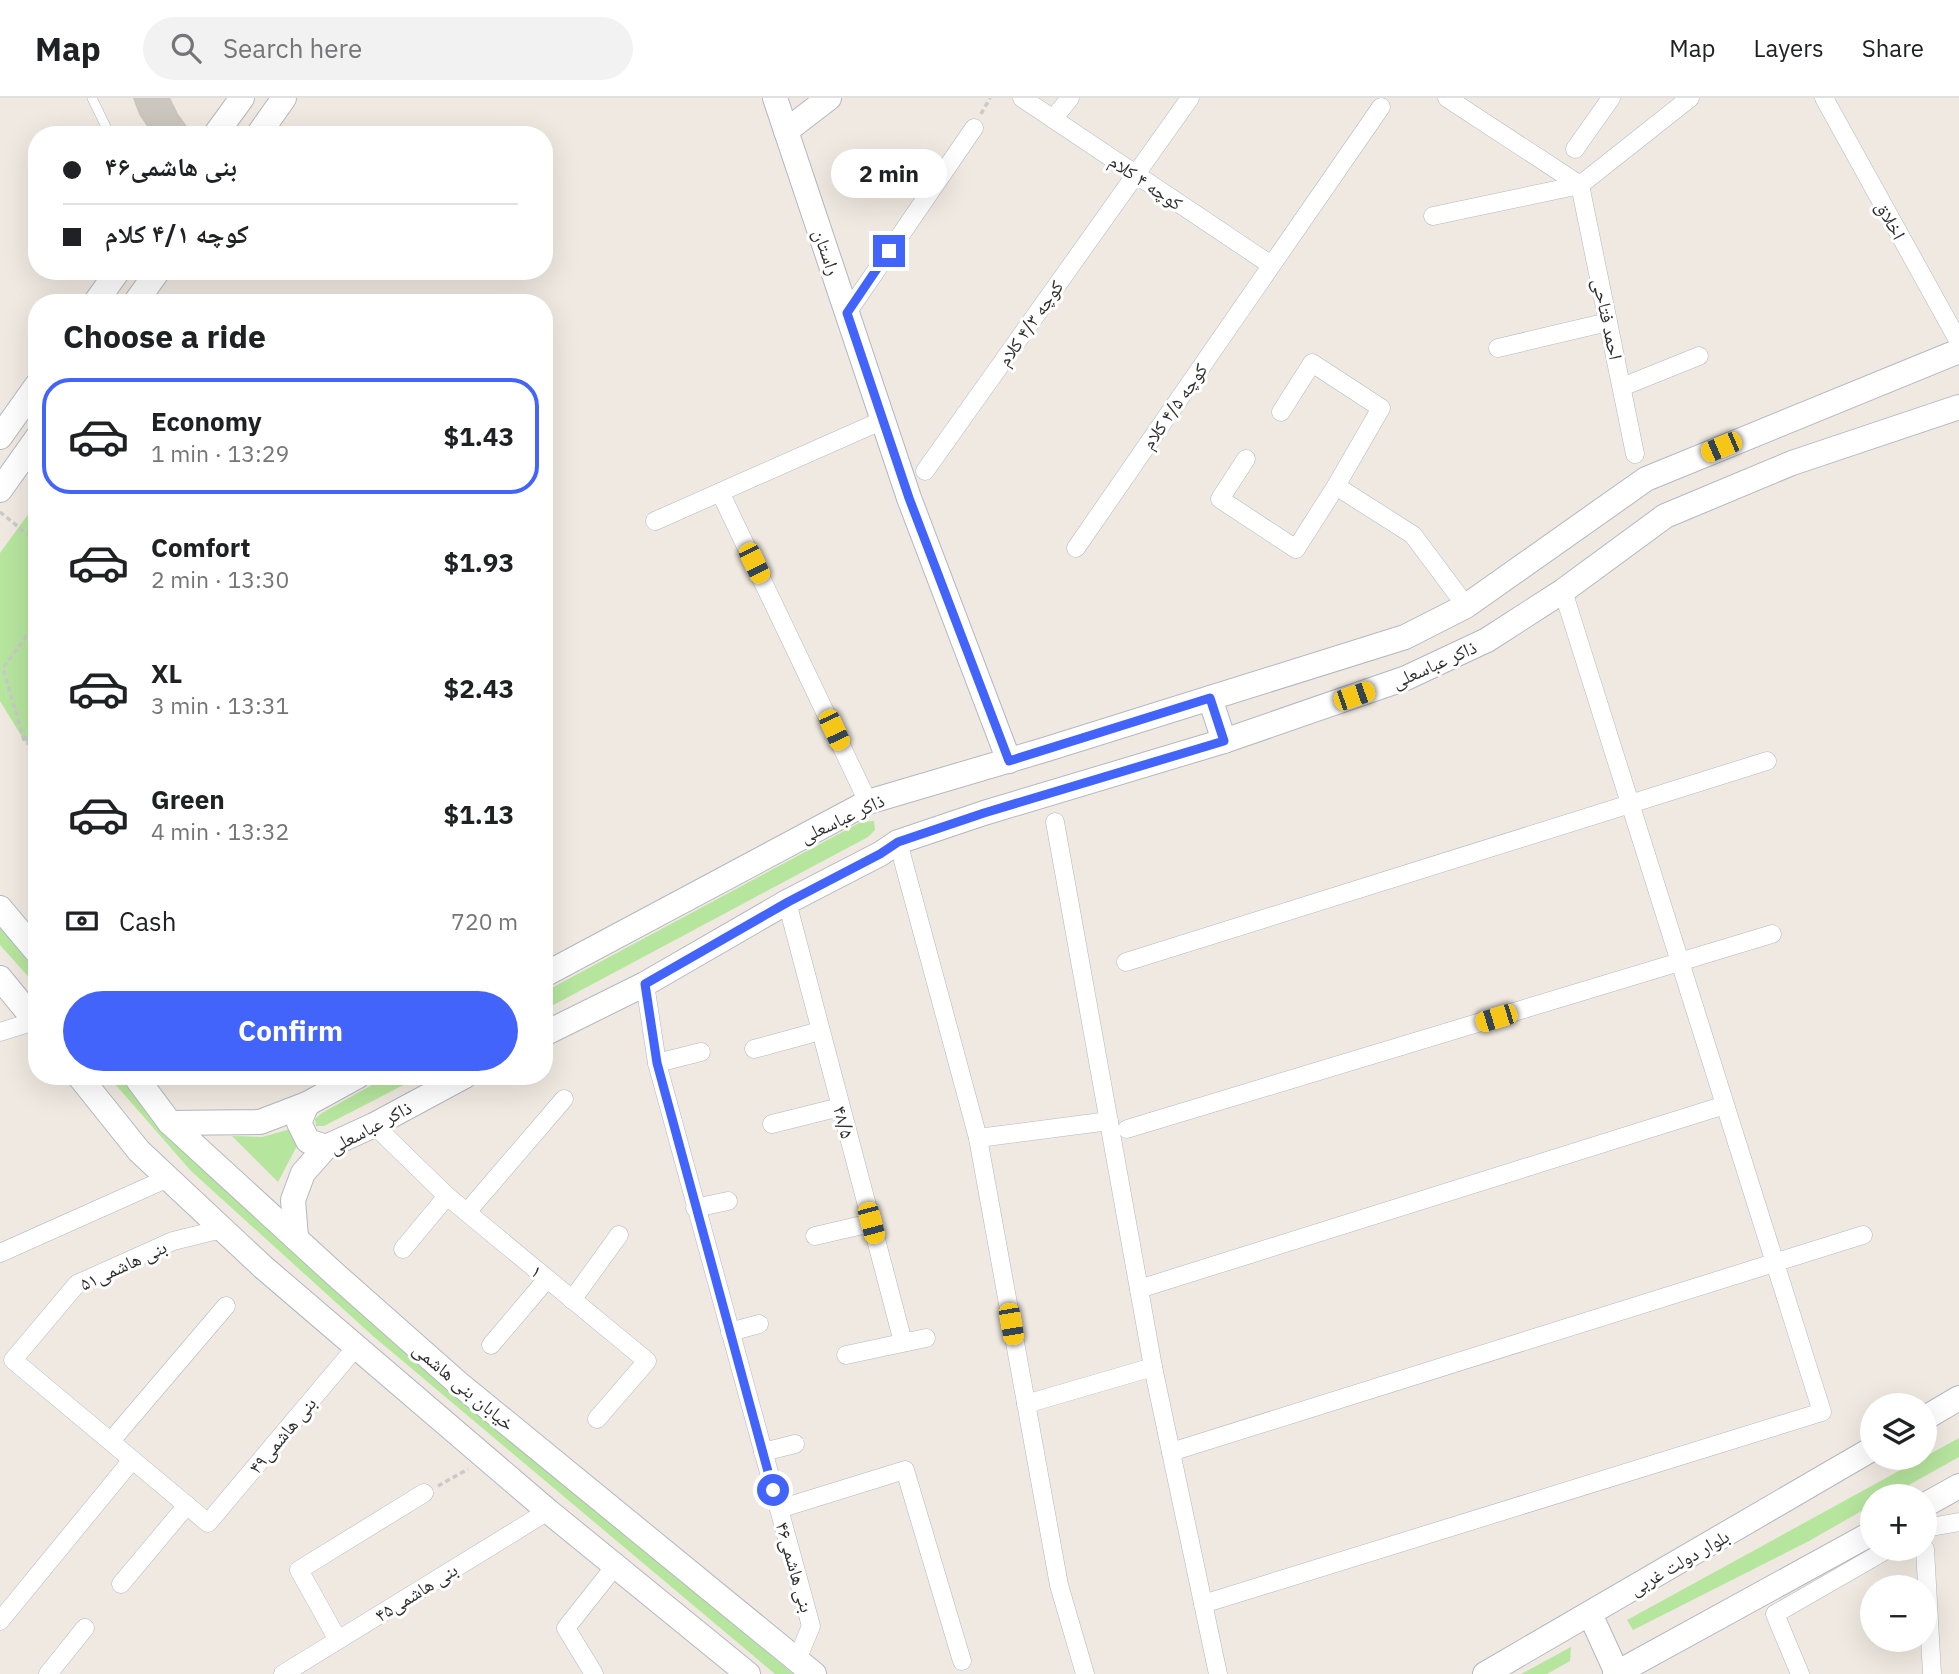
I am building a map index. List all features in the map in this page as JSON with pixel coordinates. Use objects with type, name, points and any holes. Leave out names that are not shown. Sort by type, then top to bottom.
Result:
[{"type":"street","points":[[222,126],[242,98]]},
{"type":"street","points":[[264,126],[284,98]]},
{"type":"street","name":"راستان","points":[[775,98],[909,498],[1009,761]]},
{"type":"street","points":[[786,131],[829,98]]},
{"type":"street","name":"کوچه ۴ کلام","points":[[1021,98],[1271,265]]},
{"type":"street","points":[[1053,119],[1070,98]]},
{"type":"street","name":"کوچه ۴/۳ کلام","points":[[925,471],[1189,98]]},
{"type":"street","points":[[1447,98],[1580,185]]},
{"type":"street","points":[[1575,149],[1611,98]]},
{"type":"street","points":[[1433,216],[1580,185],[1690,98]]},
{"type":"street","name":"اخلاق","points":[[1824,98],[1959,342]]},
{"type":"street","name":"کوچه ۴/۵ کلام","points":[[1076,548],[1381,107]]},
{"type":"street","points":[[847,313],[974,128]]},
{"type":"street","name":"احمد فتاحی","points":[[1580,185],[1635,454]]},
{"type":"street","points":[[1498,348],[1608,322]]},
{"type":"street","name":"ذاکر عباسعلی","points":[[553,970],[868,802],[1009,761],[1405,637],[1465,606],[1646,478],[1959,351]]},
{"type":"street","points":[[1622,387],[1699,356]]},
{"type":"street","points":[[1246,459],[1220,499],[1296,549],[1381,408],[1312,363],[1281,412]]},
{"type":"street","points":[[0,436],[28,397]]},
{"type":"street","name":"ذاکر عباسعلی","points":[[553,1030],[645,984],[898,842],[984,813],[1224,741],[1406,678],[1487,640],[1563,590],[1665,516],[1793,463],[1959,407]]},
{"type":"street","points":[[655,521],[883,420]]},
{"type":"street","points":[[0,489],[28,450]]},
{"type":"street","points":[[1336,486],[1413,535],[1465,606]]},
{"type":"street","points":[[720,492],[868,802]]},
{"type":"street","points":[[1203,1604],[1822,1412],[1563,590]]},
{"type":"street","points":[[1210,698],[1224,741]]},
{"type":"street","points":[[1126,962],[1767,761]]},
{"type":"street","points":[[1055,822],[1153,1367],[1218,1674]]},
{"type":"street","points":[[898,842],[978,1138],[1059,1585],[1085,1674]]},
{"type":"street","name":"۴۸/۵","points":[[788,902],[903,1342]]},
{"type":"street","points":[[0,908],[28,941]]},
{"type":"street","points":[[1127,1129],[1772,934]]},
{"type":"street","points":[[0,978],[28,1011]]},
{"type":"street","name":"بنی هاشمی۴۶","points":[[645,984],[657,1063],[811,1626],[806,1667]]},
{"type":"street","points":[[0,1032],[28,1023]]},
{"type":"street","points":[[754,1049],[820,1031]]},
{"type":"street","points":[[657,1063],[701,1052]]},
{"type":"street","name":"خیابان بنی هاشمی","points":[[86,1085],[139,1151],[263,1267],[548,1511],[748,1674]]},
{"type":"street","name":"خیابان بنی هاشمی","points":[[142,1085],[170,1123],[458,1383],[806,1667]]},
{"type":"street","points":[[170,1123],[260,1122],[307,1104],[342,1085]]},
{"type":"street","name":"ذاکر عباسعلی","points":[[296,1238],[293,1200],[303,1173],[326,1146],[374,1125],[448,1085]]},
{"type":"street","points":[[467,1212],[565,1099]]},
{"type":"street","points":[[307,1104],[299,1123],[308,1140],[326,1146]]},
{"type":"street","points":[[1139,1289],[1725,1105]]},
{"type":"street","points":[[772,1124],[840,1107]]},
{"type":"street","points":[[978,1138],[1108,1121]]},
{"type":"street","name":"۱","points":[[374,1125],[447,1196],[647,1361],[597,1419]]},
{"type":"street","points":[[0,1253],[168,1178]]},
{"type":"street","points":[[403,1250],[447,1196]]},
{"type":"street","points":[[695,1208],[727,1201]]},
{"type":"street","points":[[815,1236],[871,1223]]},
{"type":"street","name":"بنی هاشمی۵۱","points":[[111,1441],[13,1360],[77,1284],[173,1241],[222,1229]]},
{"type":"street","points":[[572,1300],[619,1235]]},
{"type":"street","points":[[1171,1452],[1863,1235]]},
{"type":"street","points":[[491,1345],[547,1279]]},
{"type":"street","points":[[121,1584],[187,1505],[111,1441],[226,1306]]},
{"type":"street","points":[[730,1332],[759,1324]]},
{"type":"street","points":[[846,1355],[926,1338]]},
{"type":"street","name":"بنی هاشمی۴۹","points":[[187,1505],[208,1523],[356,1347]]},
{"type":"street","points":[[1026,1404],[1153,1367]]},
{"type":"street","points":[[1937,1411],[1959,1398]]},
{"type":"street","points":[[763,1452],[795,1444]]},
{"type":"street","name":"بلوار دولت غربی","points":[[1485,1674],[1860,1456]]},
{"type":"street","points":[[0,1621],[132,1460]]},
{"type":"street","points":[[779,1508],[905,1469],[962,1661]]},
{"type":"street","points":[[1937,1498],[1959,1486]]},
{"type":"street","points":[[338,1640],[299,1570],[424,1493]]},
{"type":"street","name":"بنی هاشمی۴۵","points":[[283,1674],[548,1511]]},
{"type":"street","points":[[1937,1526],[1959,1522]]},
{"type":"street","points":[[1590,1614],[1616,1674],[1860,1540]]},
{"type":"street","points":[[1800,1674],[1775,1614],[1867,1561]]},
{"type":"street","points":[[1926,1561],[1932,1674]]},
{"type":"street","points":[[594,1674],[566,1628],[615,1566]]},
{"type":"street","points":[[48,1674],[85,1628]]},
{"type":"lane","points":[[92,98],[106,126]]},
{"type":"path","points":[[0,512],[28,535]]},
{"type":"path","points":[[28,634],[3,668],[24,740],[28,743]]},
{"type":"path","points":[[24,740],[28,734]]},
{"type":"path","points":[[424,1493],[487,1458]]},
{"type":"green space","points":[[28,514],[28,743],[0,701],[0,553]]},
{"type":"green space","points":[[874,821],[875,830],[868,837],[553,1005],[553,987],[861,822]]},
{"type":"green space","points":[[0,923],[28,957],[28,976],[0,945]]},
{"type":"green space","points":[[116,1085],[129,1085],[179,1138],[532,1456],[793,1674],[775,1674],[373,1336],[191,1171]]},
{"type":"green space","points":[[372,1085],[404,1085],[324,1126],[316,1126],[315,1119]]},
{"type":"green space","points":[[294,1128],[299,1142],[278,1182],[232,1136],[262,1137]]},
{"type":"green space","points":[[1959,1438],[1959,1457],[1937,1469],[1937,1450]]},
{"type":"green space","points":[[1901,1470],[1936,1470],[1911,1484],[1875,1484]]},
{"type":"green space","points":[[1860,1492],[1860,1512],[1809,1541],[1633,1630],[1627,1620]]},
{"type":"green space","points":[[1571,1647],[1570,1661],[1547,1674],[1521,1674]]},
{"type":"building","points":[[134,98],[169,98],[186,126],[148,126]]},
{"type":"route","points":[[773,1490],[657,1063],[645,984],[898,842],[984,813],[1224,741],[1210,698],[1009,761],[909,498],[847,313],[889,251]]}]
